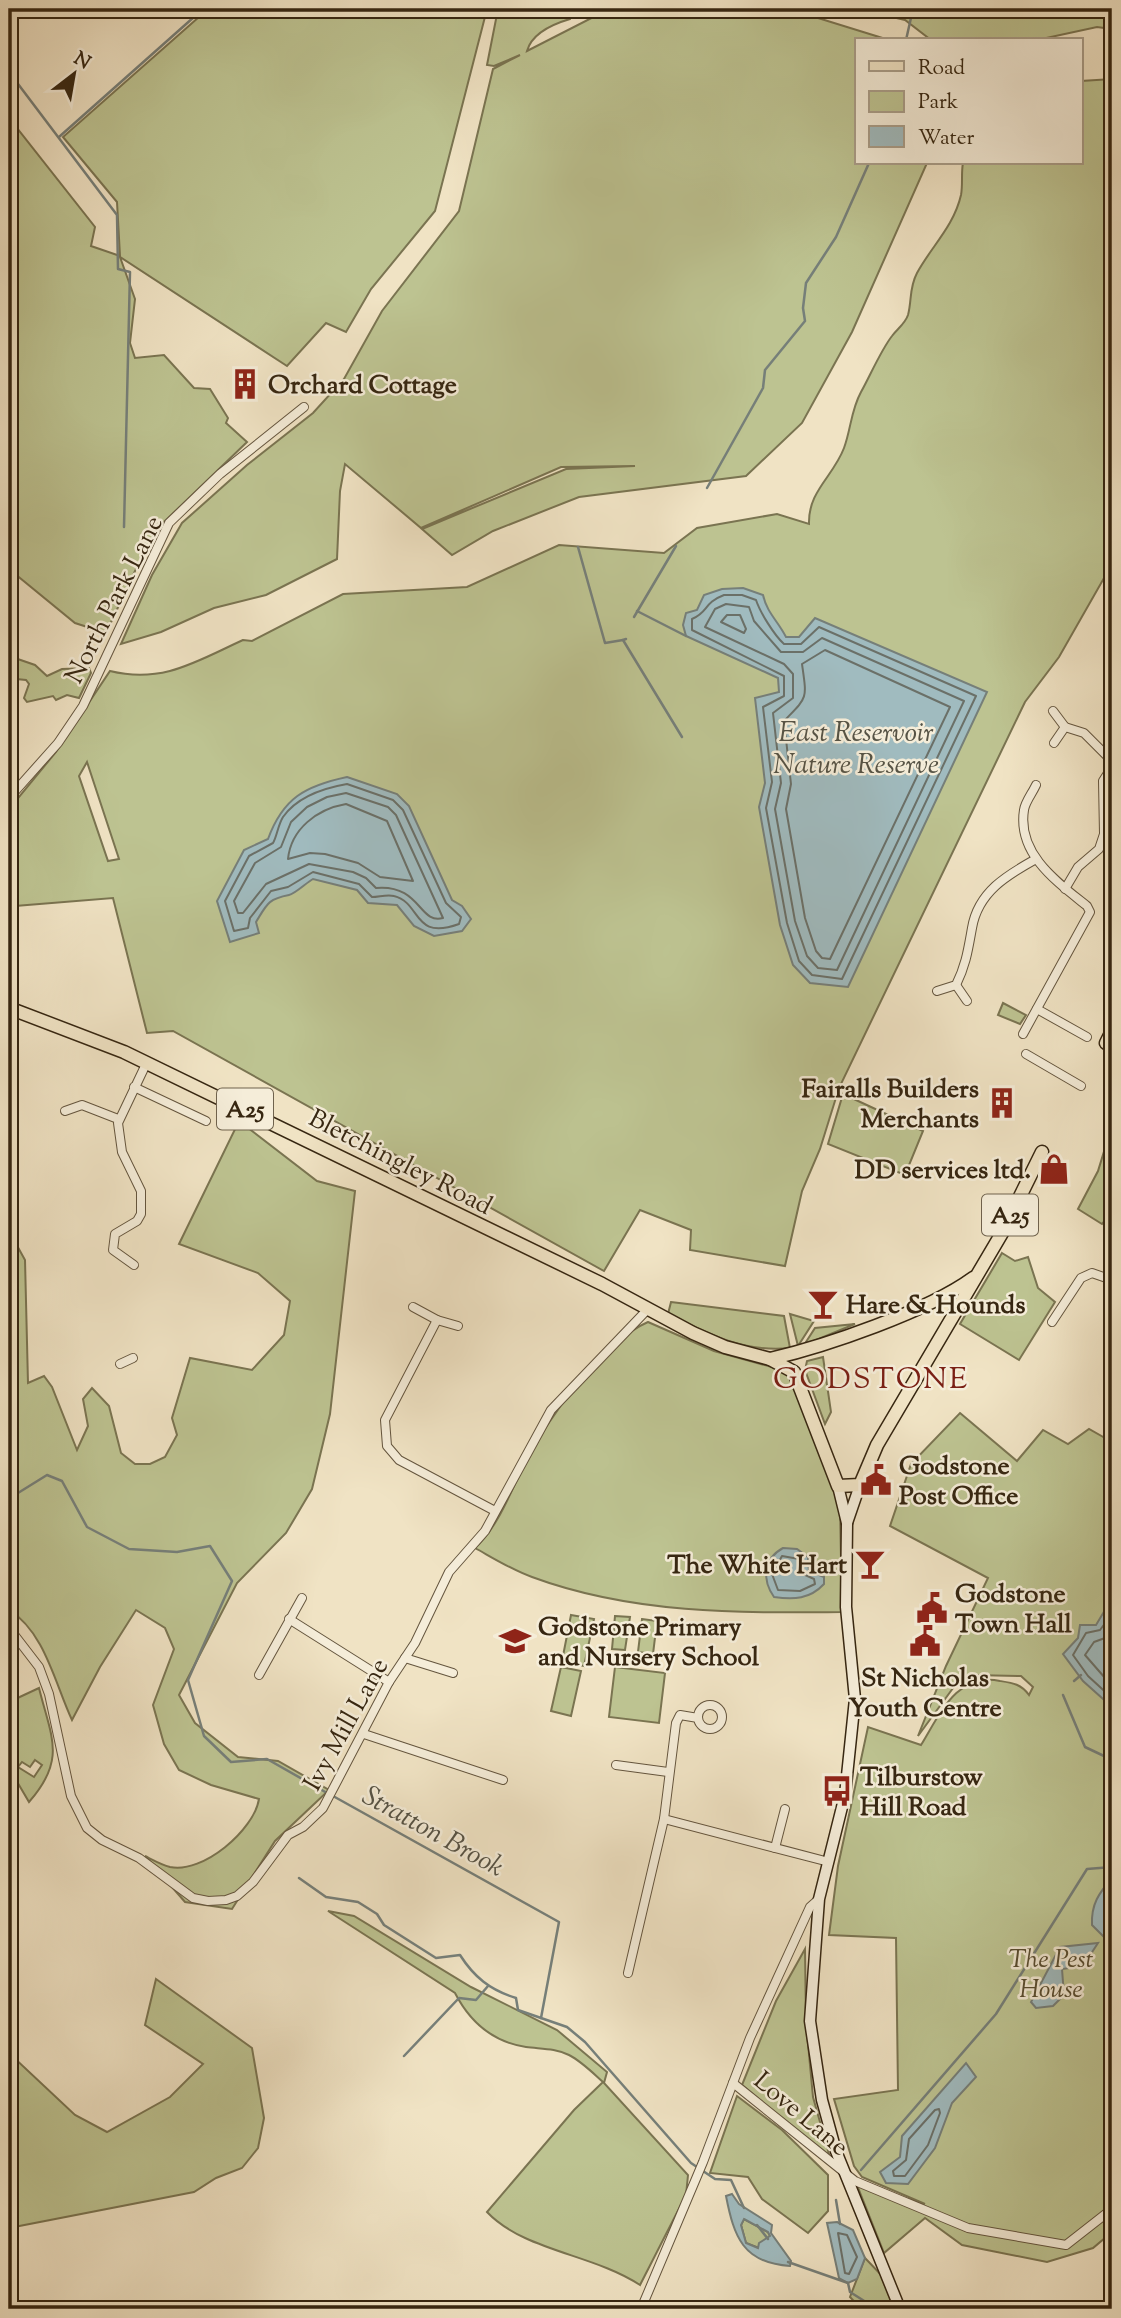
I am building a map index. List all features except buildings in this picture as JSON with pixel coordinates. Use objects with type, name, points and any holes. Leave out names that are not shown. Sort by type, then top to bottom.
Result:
[{"type":"main road","name":"Bletchingley Road","points":[[9,1007],[146,1062],[602,1284],[647,1310],[724,1347],[770,1359]]},
{"type":"main road","name":"A25","points":[[860,1485],[877,1445],[976,1276],[1042,1152]]},
{"type":"main road","points":[[770,1359],[811,1347],[946,1296],[976,1276]]},
{"type":"main road","points":[[946,1296],[955,1313]]},
{"type":"main road","points":[[811,1347],[794,1372],[838,1486],[847,1524],[846,1607],[855,1699],[845,1795],[819,1899],[810,2021],[822,2100],[844,2175],[900,2309]]},
{"type":"main road","name":"A25","points":[[770,1359],[794,1372]]},
{"type":"main road","points":[[838,1486],[860,1485],[847,1524]]},
{"type":"street","name":"North Park Lane","points":[[9,798],[58,743],[83,706],[169,523],[220,474],[304,407]]},
{"type":"street","points":[[1053,711],[1065,727],[1084,733],[1112,761]]},
{"type":"street","points":[[1054,743],[1065,727]]},
{"type":"street","points":[[1065,889],[1078,867],[1100,849],[1104,834],[1103,781],[1112,767]]},
{"type":"street","points":[[1023,1034],[1089,916],[1087,906],[1051,879],[1036,859],[1027,837],[1024,809],[1036,785]]},
{"type":"street","points":[[937,990],[956,985],[968,962],[972,925],[982,900],[1003,877],[1036,859]]},
{"type":"street","points":[[956,985],[967,1001]]},
{"type":"street","points":[[1037,1009],[1087,1037]]},
{"type":"street","points":[[1026,1054],[1082,1086]]},
{"type":"street","points":[[134,1265],[113,1250],[115,1234],[137,1221],[142,1202],[141,1191],[120,1144],[118,1119],[146,1062]]},
{"type":"street","points":[[134,1087],[206,1121]]},
{"type":"street","points":[[65,1111],[82,1105],[118,1119]]},
{"type":"street","points":[[1052,1322],[1081,1278],[1092,1273],[1112,1280]]},
{"type":"street","points":[[413,1307],[438,1320],[458,1326]]},
{"type":"street","name":"Ivy Mill Lane","points":[[9,1628],[39,1667],[49,1694],[71,1796],[87,1828],[102,1840],[139,1858],[192,1898],[217,1901],[237,1896],[253,1882],[288,1835],[316,1815],[331,1795],[449,1572],[476,1544],[551,1410],[647,1310]]},
{"type":"street","points":[[438,1320],[385,1420],[387,1446],[399,1460],[495,1511]]},
{"type":"street","points":[[120,1364],[133,1358]]},
{"type":"street","points":[[259,1675],[302,1598]]},
{"type":"street","points":[[289,1619],[389,1682]]},
{"type":"street","points":[[405,1658],[453,1673]]},
{"type":"street","points":[[628,1973],[664,1819],[676,1723],[681,1715],[698,1718]]},
{"type":"street","points":[[365,1734],[503,1780]]},
{"type":"street","points":[[616,1765],[668,1772]]},
{"type":"street","points":[[771,1814],[783,1813],[775,1848]]},
{"type":"street","points":[[664,1819],[829,1862]]},
{"type":"street","points":[[641,2309],[700,2169],[750,2038],[810,1907],[819,1899]]},
{"type":"street","name":"Love Lane","points":[[733,2083],[844,2175],[968,2228],[1066,2245],[1112,2209]]},
{"type":"green space","points":[[208,9],[487,9],[435,211],[371,289],[346,332],[326,323],[287,366],[120,257],[135,299],[130,343],[135,358],[164,355],[194,388],[210,389],[228,418],[226,423],[247,442],[164,522],[135,571],[106,633],[75,623],[9,569],[9,118],[95,227],[91,246],[120,256],[117,202],[63,137]]},
{"type":"green space","points":[[498,9],[566,9],[571,14],[570,19],[538,34],[527,51],[609,9],[789,9],[883,38],[855,38],[855,164],[927,164],[852,332],[802,423],[746,476],[579,497],[493,531],[452,555],[422,529],[566,469],[635,466],[561,467],[421,528],[345,464],[340,491],[337,559],[266,595],[214,608],[161,632],[121,644],[152,575],[182,523],[247,465],[313,413],[344,379],[382,311],[459,211],[493,69],[520,55],[494,66],[487,65]]},
{"type":"green space","points":[[858,9],[1112,9],[1112,29],[1097,27],[1046,38],[928,38],[905,20]]},
{"type":"green space","points":[[1112,79],[1112,564],[1059,657],[1025,702],[839,1088],[820,1149],[802,1191],[785,1266],[690,1250],[691,1230],[640,1210],[604,1271],[173,1031],[147,1033],[113,898],[15,906],[9,909],[9,809],[56,752],[110,671],[147,675],[179,668],[243,640],[252,641],[343,594],[467,587],[559,545],[664,553],[697,528],[777,514],[809,524],[812,502],[844,448],[858,399],[884,348],[907,318],[914,278],[953,217],[962,191],[963,164],[1082,164],[1082,81]],"holes":[[[87,762],[119,859],[108,861],[79,776]]]},
{"type":"green space","points":[[9,656],[35,665],[47,676],[62,669],[89,668],[91,673],[79,698],[67,695],[56,700],[53,696],[27,702],[24,698],[29,684],[26,680],[16,679],[9,674]]},
{"type":"green space","points":[[1003,1003],[1026,1015],[1020,1024],[998,1015]]},
{"type":"green space","points":[[843,1094],[923,1131],[905,1175],[828,1144]]},
{"type":"green space","points":[[239,1121],[317,1181],[355,1191],[330,1414],[312,1489],[286,1533],[237,1583],[179,1695],[195,1723],[238,1757],[278,1761],[329,1790],[275,1841],[232,1909],[185,1902],[145,1856],[170,1867],[197,1864],[211,1857],[248,1824],[259,1799],[211,1785],[179,1770],[164,1744],[153,1705],[174,1649],[165,1628],[136,1610],[100,1667],[72,1720],[48,1660],[32,1631],[9,1610],[9,1231],[25,1260],[28,1383],[44,1376],[52,1387],[77,1450],[88,1426],[83,1399],[92,1388],[109,1406],[121,1453],[135,1464],[150,1464],[165,1457],[177,1435],[172,1418],[190,1358],[252,1370],[284,1335],[290,1301],[258,1273],[179,1244]]},
{"type":"green space","points":[[1106,1145],[1112,1148],[1112,1217],[1109,1216],[1102,1224],[1078,1209],[1098,1171]]},
{"type":"green space","points":[[1002,1253],[1015,1261],[1028,1257],[1038,1288],[1055,1302],[1019,1360],[960,1324]]},
{"type":"green space","points":[[671,1302],[784,1316],[790,1348],[757,1348],[712,1335],[668,1314]]},
{"type":"green space","points":[[790,1314],[814,1321],[798,1346]]},
{"type":"green space","points":[[648,1322],[714,1351],[786,1371],[793,1380],[840,1506],[842,1612],[724,1611],[646,1605],[570,1589],[532,1577],[475,1548],[497,1520],[534,1447],[577,1384],[612,1347]]},
{"type":"green space","points":[[855,1324],[804,1345],[815,1328]]},
{"type":"green space","points":[[823,1357],[831,1412],[825,1424],[805,1370],[807,1361]]},
{"type":"green space","name":"The Pest House","points":[[960,1413],[1017,1461],[1043,1430],[1068,1444],[1089,1429],[1112,1442],[1112,2232],[1093,2248],[1047,2262],[962,2245],[925,2218],[884,2253],[857,2185],[925,2204],[862,2177],[854,2166],[834,2099],[898,2090],[896,1938],[829,1935],[838,1866],[868,1727],[921,1745],[952,1698],[972,1683],[985,1680],[1009,1682],[1020,1686],[1029,1695],[1033,1687],[1021,1676],[973,1675],[956,1684],[918,1736],[946,1666],[988,1578],[890,1526],[911,1464]]},
{"type":"green space","points":[[571,1615],[594,1619],[584,1666],[562,1661]]},
{"type":"green space","points":[[615,1616],[630,1617],[625,1650],[612,1649]]},
{"type":"green space","points":[[642,1619],[657,1621],[653,1654],[638,1652]]},
{"type":"green space","points":[[561,1667],[581,1671],[571,1716],[551,1711]]},
{"type":"green space","points":[[615,1667],[665,1673],[659,1723],[609,1717]]},
{"type":"green space","points":[[39,1688],[51,1734],[52,1760],[48,1773],[29,1802],[9,1768],[9,1702]],"holes":[[[35,1760],[42,1765],[34,1777],[18,1767],[22,1762],[30,1767]]]},
{"type":"green space","points":[[328,1911],[354,1916],[471,1987],[557,2030],[607,2072],[604,2083],[688,2175],[686,2195],[640,2285],[601,2266],[520,2236],[487,2212],[574,2110],[603,2082],[578,2060],[564,2053],[514,2044],[493,2035],[475,2022],[455,1993]]},
{"type":"green space","points":[[805,1949],[806,2022],[813,2097],[829,2154],[821,2152],[742,2085],[776,2001]]},
{"type":"green space","points":[[156,1979],[252,2048],[264,2118],[258,2148],[242,2168],[216,2178],[194,2192],[9,2228],[9,2053],[75,2115],[107,2132],[170,2097],[203,2064],[145,2025]]},
{"type":"green space","points":[[737,2096],[782,2130],[828,2175],[828,2211],[808,2233],[762,2199],[748,2177],[710,2173]]},
{"type":"green space","points":[[744,2219],[768,2232],[770,2236],[759,2248],[746,2243],[741,2225]]},
{"type":"green space","points":[[865,2258],[888,2282],[900,2309],[861,2309],[850,2297]]},
{"type":"water","name":"East Reservoir Nature Reserve","points":[[743,588],[763,595],[786,637],[799,637],[815,618],[987,692],[848,987],[810,983],[793,965],[780,925],[759,807],[765,783],[755,698],[779,692],[778,678],[686,636],[683,625],[686,613],[697,610],[704,595],[722,589]]},
{"type":"water","points":[[347,777],[397,794],[409,806],[452,900],[462,906],[471,919],[462,931],[434,936],[414,926],[397,905],[368,903],[357,890],[313,879],[294,893],[269,903],[256,922],[259,933],[230,942],[217,901],[244,850],[268,839],[281,813],[297,796],[319,785]]},
{"type":"water","points":[[783,1548],[797,1549],[808,1557],[809,1571],[824,1577],[824,1584],[819,1589],[801,1597],[774,1597],[766,1570],[771,1558]]},
{"type":"water","points":[[1112,1607],[1112,1707],[1083,1681],[1063,1654],[1078,1638],[1080,1625],[1096,1625],[1105,1610]]},
{"type":"water","points":[[1112,1878],[1112,1945],[1092,1925],[1097,1899]]},
{"type":"water","points":[[1098,1943],[1083,1966],[1062,1969],[1064,1995],[1053,2006],[1036,2008],[1031,2002],[1060,1947]]},
{"type":"water","points":[[966,2063],[976,2077],[952,2103],[935,2148],[908,2184],[886,2183],[880,2172],[900,2157],[902,2136]]},
{"type":"water","points":[[732,2194],[739,2204],[772,2225],[771,2233],[791,2261],[790,2266],[761,2260],[743,2245],[733,2224],[726,2196]],"holes":[[[744,2219],[768,2232],[770,2236],[759,2243],[758,2248],[746,2243],[741,2225]]]},
{"type":"water","points":[[837,2222],[853,2230],[865,2258],[857,2279],[848,2283],[839,2278],[827,2223]]},
{"type":"waterway","points":[[59,137],[203,9]]},
{"type":"waterway","points":[[906,38],[913,9]]},
{"type":"waterway","points":[[9,72],[117,215],[118,269],[130,272],[124,527]]},
{"type":"waterway","points":[[707,488],[763,388],[765,370],[805,321],[803,308],[806,283],[836,237],[869,164]]},
{"type":"waterway","points":[[634,617],[676,546]]},
{"type":"waterway","points":[[578,547],[605,643],[623,640]]},
{"type":"waterway","points":[[637,611],[686,636]]},
{"type":"waterway","points":[[626,639],[623,640],[682,737]]},
{"type":"waterway","name":"Stratton Brook","points":[[9,1354],[16,1356],[9,1380]]},
{"type":"waterway","name":"Stratton Brook","points":[[9,1476],[18,1493],[47,1475],[62,1481],[87,1527],[129,1549],[177,1552],[210,1546],[232,1581],[188,1680],[204,1736],[231,1762],[267,1759],[327,1793]]},
{"type":"waterway","points":[[1074,1681],[1081,1675]]},
{"type":"waterway","points":[[1063,1695],[1085,1747],[1104,1756],[1112,1767]]},
{"type":"waterway","name":"Stratton Brook","points":[[333,1796],[559,1922],[541,2018],[567,2027],[585,2042],[691,2163],[715,2179],[731,2180],[744,2208]]},
{"type":"waterway","points":[[861,2170],[996,2014],[1087,1869],[1112,1867]]},
{"type":"waterway","points":[[299,1878],[326,1897],[358,1902],[377,1914],[384,1925],[436,1958],[460,1955],[484,1982],[516,1998],[518,2010],[541,2018]]},
{"type":"waterway","points":[[404,2056],[459,1998],[476,2000],[488,1986]]},
{"type":"waterway","points":[[836,2200],[840,2224]]},
{"type":"waterway","name":"Stratton Brook","points":[[757,2225],[768,2239]]},
{"type":"waterway","name":"Stratton Brook","points":[[788,2262],[848,2283]]},
{"type":"waterway","name":"Stratton Brook","points":[[848,2283],[850,2292],[877,2309]]},
{"type":"place","name":"Orchard Cottage","points":[[245,384]]},
{"type":"place","name":"Fairalls Builders Merchants","points":[[1002,1103]]},
{"type":"place","name":"DD services ltd.","points":[[1054,1169]]},
{"type":"place","name":"Hare & Hounds","points":[[823,1304]]},
{"type":"place","name":"Godstone Post Office","points":[[876,1480]]},
{"type":"place","name":"The White Hart","points":[[870,1564]]},
{"type":"place","name":"Godstone Town Hall","points":[[932,1608]]},
{"type":"place","name":"Godstone Primary and Nursery School","points":[[515,1641]]},
{"type":"place","name":"St Nicholas Youth Centre","points":[[925,1641]]},
{"type":"place","name":"Tilburstow Hill Road","points":[[837,1791]]},
{"type":"district","name":"GODSTONE","points":[[871,1378]]}]
